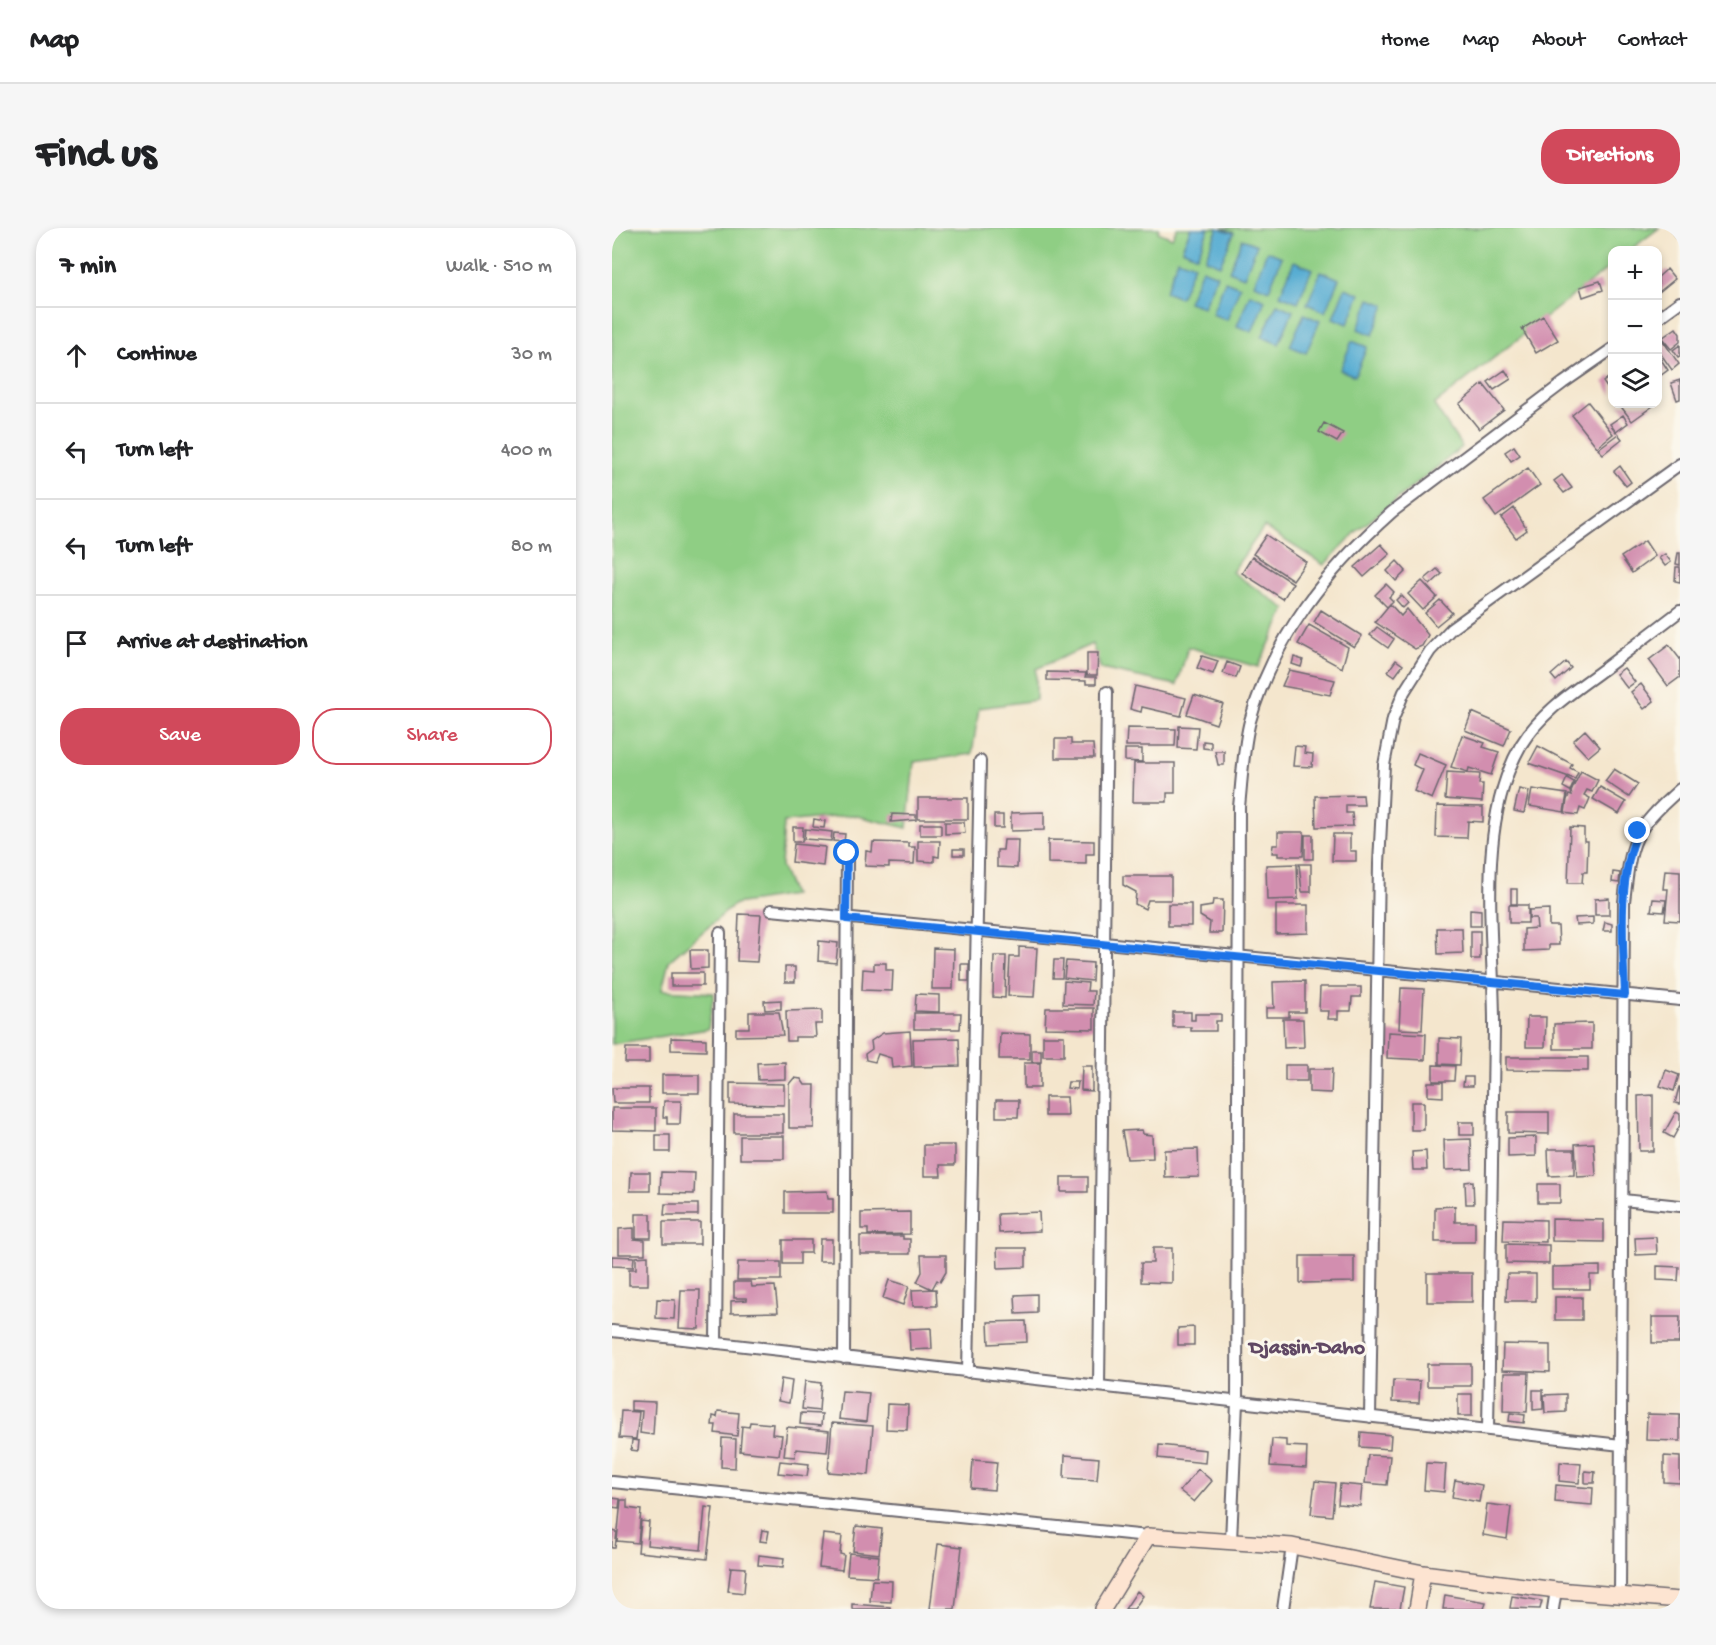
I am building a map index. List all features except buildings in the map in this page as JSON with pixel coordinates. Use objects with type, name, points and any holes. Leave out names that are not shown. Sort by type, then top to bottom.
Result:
[{"type":"street","points":[[1677,228],[1680,234]]},
{"type":"street","points":[[1662,315],[1680,302]]},
{"type":"street","points":[[1231,1541],[1237,1402],[1239,807],[1250,724],[1275,657],[1317,589],[1341,561],[1392,512],[1563,382],[1608,352]]},
{"type":"street","points":[[1370,1417],[1377,971],[1384,765],[1393,718],[1415,674],[1430,651],[1451,629],[1680,464]]},
{"type":"street","points":[[1488,1430],[1494,982],[1491,904],[1494,826],[1507,774],[1532,730],[1552,708],[1680,611]]},
{"type":"street","points":[[1099,1386],[1107,692]]},
{"type":"street","points":[[968,1372],[980,761]]},
{"type":"street","points":[[1620,1596],[1624,903],[1632,846],[1638,831],[1680,789]]},
{"type":"street","points":[[844,1358],[847,853]]},
{"type":"street","points":[[771,910],[1680,1000]]},
{"type":"street","points":[[716,1343],[720,933]]},
{"type":"street","points":[[1623,1200],[1680,1206]]},
{"type":"street","points":[[612,1331],[1621,1445]]},
{"type":"street","points":[[612,1482],[1148,1536],[1292,1546],[1423,1573],[1556,1590],[1680,1600]]},
{"type":"street","points":[[1103,1609],[1148,1536]]},
{"type":"street","points":[[1283,1609],[1292,1546]]},
{"type":"street","points":[[1417,1609],[1423,1573]]},
{"type":"street","points":[[1553,1609],[1556,1590]]},
{"type":"green space","points":[[612,228],[1159,228],[1158,232],[1172,238],[1177,228],[1191,228],[1182,249],[1197,255],[1209,228],[1218,228],[1205,259],[1233,232],[1222,228],[1659,228],[1635,246],[1608,246],[1608,268],[1434,405],[1462,447],[1357,531],[1324,565],[1264,527],[1232,572],[1286,609],[1258,667],[1188,647],[1177,685],[1101,669],[1092,644],[1036,669],[1036,700],[979,708],[972,754],[914,762],[907,828],[853,815],[784,822],[781,866],[793,895],[735,904],[669,961],[662,990],[714,993],[708,1029],[612,1044]]},
{"type":"water","points":[[1191,228],[1209,228],[1197,256],[1182,249]]},
{"type":"water","points":[[1218,228],[1234,233],[1220,265],[1205,259]]},
{"type":"water","points":[[1242,239],[1257,245],[1244,277],[1229,271]]},
{"type":"water","points":[[1267,251],[1282,257],[1269,290],[1254,284]]},
{"type":"water","points":[[1178,259],[1194,265],[1180,298],[1165,292]]},
{"type":"water","points":[[1294,261],[1312,269],[1298,302],[1280,295]]},
{"type":"water","points":[[1202,269],[1217,275],[1203,307],[1188,302]]},
{"type":"water","points":[[1321,271],[1339,279],[1325,312],[1307,304]]},
{"type":"water","points":[[1225,281],[1240,287],[1227,320],[1212,314]]},
{"type":"water","points":[[1345,288],[1360,294],[1348,324],[1333,318]]},
{"type":"water","points":[[1250,294],[1265,300],[1252,332],[1237,326]]},
{"type":"water","points":[[1370,299],[1385,305],[1373,335],[1358,329]]},
{"type":"water","points":[[1277,304],[1293,311],[1279,344],[1262,337]]},
{"type":"water","points":[[1304,314],[1320,321],[1306,353],[1290,346]]},
{"type":"water","points":[[1352,341],[1367,347],[1355,376],[1340,370]]},
{"type":"district","name":"Djassin-Daho","points":[[1307,1346]]},
{"type":"route","points":[[847,853],[846,919],[1625,995],[1624,903],[1632,846],[1638,831]]}]
